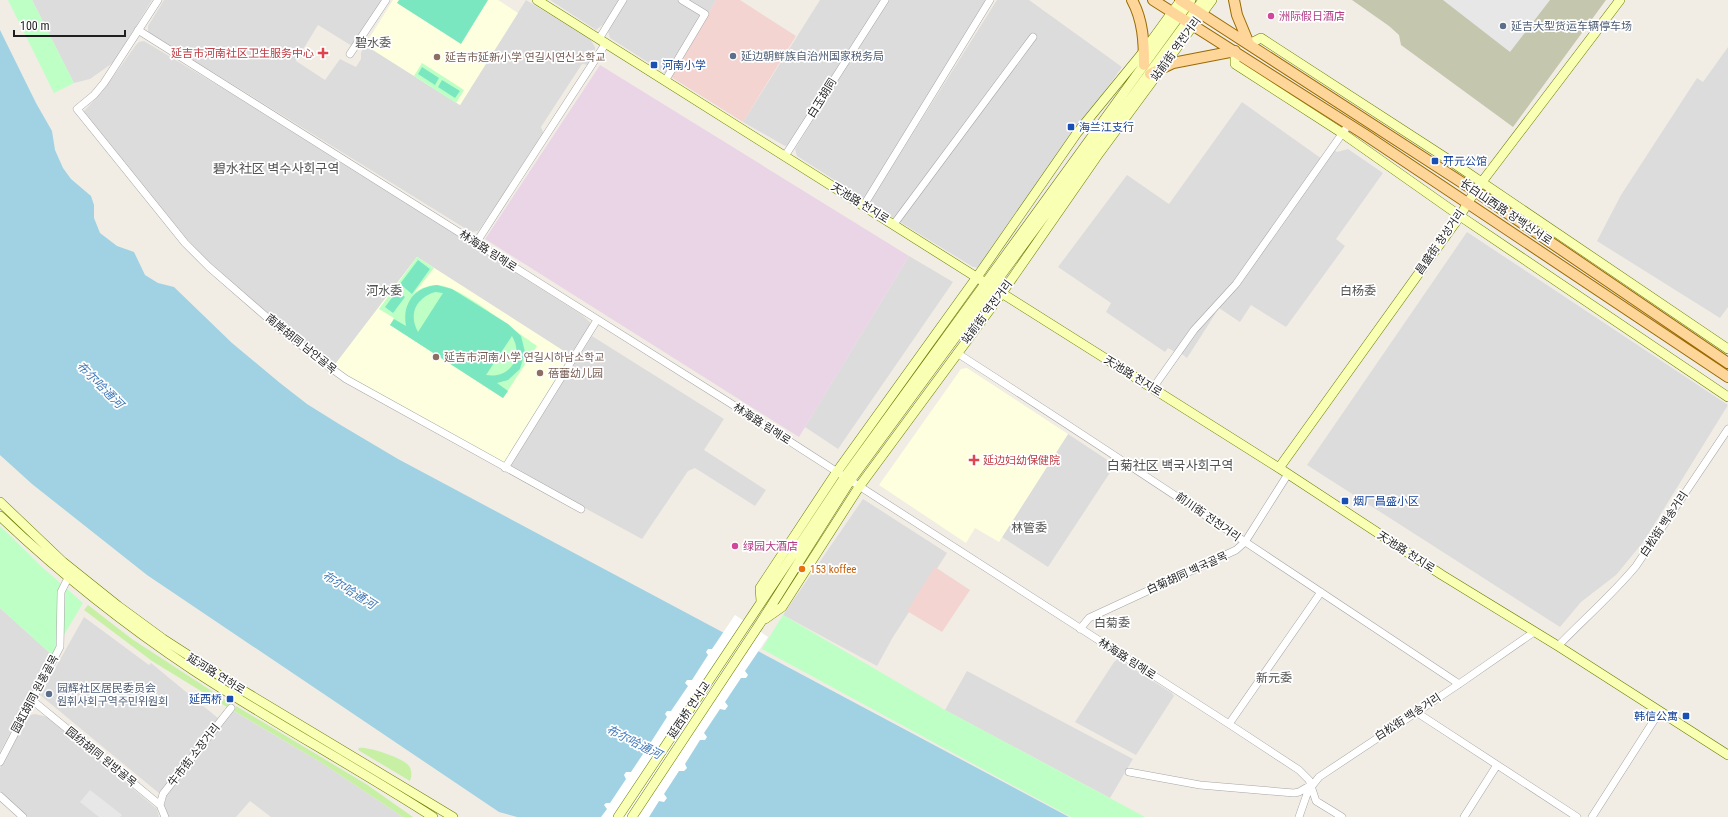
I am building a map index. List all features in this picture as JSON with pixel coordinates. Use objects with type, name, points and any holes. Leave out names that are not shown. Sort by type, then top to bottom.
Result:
[{"type":"main road","points":[[1132,0],[1141,24],[1144,65]]},
{"type":"main road","name":"长白山西路 장백산서로","points":[[1153,0],[1235,50],[1349,124],[1728,377]]},
{"type":"main road","points":[[1234,0],[1237,14],[1250,44]]},
{"type":"main road","name":"长白山西路 장백산서로","points":[[1188,4],[1475,191],[1728,362]]},
{"type":"main road","points":[[1150,74],[1165,66],[1235,50]]},
{"type":"street","points":[[138,30],[158,0]]},
{"type":"street","points":[[350,54],[386,0]]},
{"type":"street","name":"天池路 천지로","points":[[537,0],[1279,468],[1442,575],[1558,646],[1728,754]]},
{"type":"street","points":[[476,243],[602,41],[623,0]]},
{"type":"street","points":[[665,81],[705,14],[682,0]]},
{"type":"street","name":"白玉胡同","points":[[786,156],[885,0]]},
{"type":"street","points":[[864,205],[990,0]]},
{"type":"street","name":"站前街 역전거리","points":[[1188,4],[1204,0]]},
{"type":"street","name":"站前街 역전거리","points":[[1188,4],[1212,0]]},
{"type":"street","name":"昌盛街 창성거리","points":[[1279,468],[1460,216],[1475,191],[1620,0]]},
{"type":"street","name":"站前街 역전거리","points":[[985,282],[1150,74],[1183,19],[1188,4]]},
{"type":"street","name":"站前街 역전거리","points":[[759,626],[782,607],[859,487],[957,352],[1002,293],[1100,152],[1165,66],[1188,4]]},
{"type":"street","name":"站前街 역전거리","points":[[985,282],[1078,133],[1144,51],[1183,19]]},
{"type":"street","name":"站前街 역전거리","points":[[746,623],[843,477],[1144,65],[1183,19]]},
{"type":"street","name":"南岸胡同 남안골목","points":[[138,30],[94,96],[77,109],[185,242],[209,267],[278,327],[346,379],[505,468],[581,508]]},
{"type":"street","name":"林海路 림해로","points":[[138,30],[730,403],[1229,724],[1299,770],[1305,775],[1311,785],[1316,801],[1342,817]]},
{"type":"street","points":[[894,224],[1033,37]]},
{"type":"street","name":"长白山西路 장백산서로","points":[[1250,44],[1261,38],[1482,182],[1728,348]]},
{"type":"street","points":[[1235,50],[1235,64],[1342,133],[1460,216],[1728,397]]},
{"type":"street","points":[[1153,388],[1194,330],[1236,284],[1349,124]]},
{"type":"street","points":[[505,468],[597,320]]},
{"type":"street","name":"前川街 전천거리","points":[[957,352],[1179,496],[1245,542],[1459,684]]},
{"type":"street","name":"白松街 백송거리","points":[[1558,646],[1622,583],[1636,566],[1728,429]]},
{"type":"street","name":"白菊胡同 백국골목","points":[[1080,629],[1089,618],[1232,553],[1245,542],[1288,474]]},
{"type":"street","name":"站前街 역전거리","points":[[759,626],[843,477]]},
{"type":"street","name":"延河路 연하로","points":[[0,502],[63,562],[163,640],[251,696],[453,817]]},
{"type":"street","name":"延河路 연하로","points":[[0,516],[68,578],[125,622],[193,670],[433,817]]},
{"type":"street","name":"园虹胡同 원홍골목","points":[[0,762],[60,647],[61,592],[68,578]]},
{"type":"street","points":[[1229,724],[1321,592]]},
{"type":"street","name":"延西桥 연서교","points":[[618,817],[746,623]]},
{"type":"street","name":"延西桥 연서교","points":[[632,817],[759,626]]},
{"type":"street","name":"白松街 백송거리","points":[[1299,817],[1311,785],[1326,771],[1459,684],[1534,632]]},
{"type":"street","name":"园纺胡同 원방골목","points":[[32,700],[160,805],[165,817]]},
{"type":"street","name":"牛市街 소장거리","points":[[160,805],[163,794],[231,708]]},
{"type":"street","points":[[1592,817],[1660,711]]},
{"type":"street","points":[[1416,712],[1577,817]]},
{"type":"street","points":[[1464,817],[1497,765]]},
{"type":"street","points":[[1129,772],[1200,785],[1294,793],[1299,792],[1311,785]]},
{"type":"street","points":[[0,796],[23,817]]},
{"type":"shaded area","points":[[32,0],[152,0],[114,62],[90,79],[74,83]]},
{"type":"shaded area","points":[[164,0],[382,0],[352,46],[318,25],[296,61],[325,80],[340,59],[356,67],[361,59],[361,53],[365,45],[460,105],[526,0],[590,39],[595,47],[595,55],[589,65],[582,64],[541,127],[544,134],[481,227],[478,231],[471,232],[148,32],[148,26]]},
{"type":"shaded area","name":"延吉市延新小学 연길시연신소학교","points":[[393,0],[498,0],[518,13],[460,105],[365,45]]},
{"type":"shaded area","points":[[550,0],[619,0],[606,22],[596,30]]},
{"type":"shaded area","points":[[627,0],[716,0],[671,77],[610,38],[608,31]]},
{"type":"shaded area","name":"延边朝鲜族自治州国家税务局","points":[[716,0],[740,0],[796,36],[743,122],[671,77]]},
{"type":"shaded area","points":[[820,0],[881,0],[789,145],[785,146],[743,122]]},
{"type":"shaded area","points":[[887,0],[987,0],[864,199],[797,156],[795,149]]},
{"type":"shaded area","points":[[997,0],[1029,0],[1122,67],[980,268],[973,267],[869,203]]},
{"type":"shaded area","points":[[1352,0],[1606,0],[1513,127],[1401,45],[1399,35],[1389,26]]},
{"type":"shaded area","name":"延吉大型货运车辆停车场","points":[[1443,0],[1550,0],[1510,52]]},
{"type":"shaded area","points":[[144,41],[297,133],[582,315],[590,322],[590,326],[570,355],[417,257],[333,367],[254,302],[208,261],[186,238],[83,112],[102,92],[136,45],[139,42]]},
{"type":"shaded area","points":[[1728,47],[1728,307],[1720,318],[1597,241],[1621,195],[1697,78],[1703,82]]},
{"type":"shaded area","points":[[600,65],[909,256],[799,437],[485,239]]},
{"type":"shaded area","points":[[1242,102],[1322,159],[1330,148],[1337,152],[1348,149],[1383,173],[1336,239],[1345,246],[1286,327],[1251,305],[1240,322],[1219,308],[1187,358],[1177,350],[1175,352],[1168,348],[1165,352],[1106,312],[1111,303],[1058,267],[1127,175],[1169,204]]},
{"type":"shaded area","points":[[1467,232],[1728,405],[1644,541],[1616,575],[1581,602],[1560,627],[1307,465]]},
{"type":"shaded area","points":[[909,256],[953,282],[838,449],[805,427]]},
{"type":"shaded area","name":"延吉市河南小学 연길시하남소학교","points":[[417,257],[570,355],[503,466],[351,379],[333,367]]},
{"type":"shaded area","points":[[592,336],[724,419],[704,450],[766,490],[755,506],[695,468],[688,471],[642,539],[509,467]]},
{"type":"shaded area","name":"延边妇幼保健院","points":[[967,368],[1068,434],[999,542],[975,528],[966,543],[879,485],[961,369]]},
{"type":"shaded area","points":[[1068,434],[1115,465],[1048,567],[1002,537]]},
{"type":"shaded area","points":[[863,499],[947,553],[893,637],[877,666],[783,615]]},
{"type":"shaded area","points":[[935,567],[970,590],[942,632],[907,611]]},
{"type":"shaded area","points":[[0,608],[52,655],[0,752]]},
{"type":"shaded area","points":[[84,617],[149,665],[151,663],[219,719],[160,794],[40,695]]},
{"type":"shaded area","points":[[1118,659],[1172,693],[1174,696],[1136,755],[1075,722],[1114,662]]},
{"type":"shaded area","points":[[967,671],[1133,759],[1110,798],[945,710]]},
{"type":"shaded area","points":[[232,710],[322,763],[403,817],[271,817],[250,801],[236,817],[168,817],[164,806],[166,796]]},
{"type":"shaded area","points":[[35,714],[48,717],[157,809],[159,817],[28,817],[0,791],[0,768],[23,722],[30,715]]},
{"type":"shaded area","points":[[90,790],[122,815],[120,817],[99,817],[80,802]]},
{"type":"green space","points":[[8,0],[32,0],[74,83],[54,93]]},
{"type":"green space","points":[[399,0],[488,0],[461,44],[397,3]]},
{"type":"green space","points":[[422,63],[464,90],[456,103],[414,76]]},
{"type":"green space","points":[[422,67],[439,78],[435,85],[418,74]]},
{"type":"green space","points":[[442,80],[460,91],[455,98],[438,87]]},
{"type":"green space","points":[[417,257],[434,268],[414,293],[422,288],[431,286],[437,285],[448,287],[474,301],[537,346],[503,398],[390,325],[394,318],[379,309]]},
{"type":"green space","points":[[418,260],[430,269],[412,294],[400,284]]},
{"type":"green space","points":[[437,285],[452,289],[508,324],[521,336],[525,352],[520,369],[508,380],[497,383],[508,391],[503,398],[390,325],[394,319],[406,326],[406,311],[411,298],[422,289]],"holes":[[[435,292],[443,293],[418,332],[414,319],[416,308],[423,298]],[[512,336],[517,351],[513,364],[508,370],[502,373],[486,375]]]},
{"type":"green space","points":[[397,291],[405,297],[393,313],[385,307]]},
{"type":"green space","points":[[0,526],[42,567],[83,603],[52,655],[0,608]]},
{"type":"green space","points":[[88,605],[132,639],[230,703],[227,707],[152,661],[84,610]]},
{"type":"green space","points":[[783,615],[945,710],[1145,817],[1071,817],[762,649]]},
{"type":"green space","points":[[236,706],[366,784],[413,817],[403,817],[322,763],[234,711]]},
{"type":"green space","points":[[359,748],[385,753],[406,763],[411,771],[410,781],[358,750]]},
{"type":"water","name":"布尔哈通河","points":[[0,30],[36,103],[52,131],[55,150],[63,168],[71,179],[91,196],[94,205],[94,218],[100,233],[117,246],[134,252],[145,275],[158,283],[174,287],[232,343],[307,404],[398,459],[1069,817],[517,817],[499,812],[147,575],[32,484],[0,455]]},
{"type":"pier","points":[[735,615],[768,637],[745,671],[748,675],[746,678],[741,678],[725,702],[728,706],[725,710],[720,709],[704,733],[707,737],[705,740],[700,740],[685,764],[687,768],[684,771],[679,771],[664,794],[667,798],[664,802],[659,801],[649,817],[601,817],[607,809],[604,805],[606,803],[610,803],[626,779],[624,775],[626,772],[631,772],[647,748],[645,744],[646,741],[651,742],[667,717],[665,714],[667,711],[671,711],[688,686],[685,683],[687,680],[692,680],[708,655],[706,652],[708,649],[712,649]]},
{"type":"place","name":"洲际假日酒店","points":[[1271,16]]},
{"type":"place","name":"延吉大型货运车辆停车场","points":[[1503,26]]},
{"type":"place","name":"延吉市河南社区卫生服务中心","points":[[323,53]]},
{"type":"place","name":"延边朝鲜族自治州国家税务局","points":[[733,56]]},
{"type":"place","name":"延吉市延新小学 연길시연신소학교","points":[[437,57]]},
{"type":"place","name":"河南小学","points":[[654,65]]},
{"type":"place","name":"海兰江支行","points":[[1071,127]]},
{"type":"place","name":"开元公馆","points":[[1435,161]]},
{"type":"place","name":"延吉市河南小学 연길시하남소학교","points":[[436,357]]},
{"type":"place","name":"蓓蕾幼儿园","points":[[540,373]]},
{"type":"place","name":"延边妇幼保健院","points":[[974,460]]},
{"type":"place","name":"烟厂昌盛小区","points":[[1345,501]]},
{"type":"place","name":"绿园大酒店","points":[[735,546]]},
{"type":"place","name":"153 koffee","points":[[802,569]]},
{"type":"place","name":"园辉社区居民委员会 원휘사회구역주민위원회","points":[[49,694]]},
{"type":"place","name":"延西桥","points":[[230,699]]},
{"type":"place","name":"韩信公寓","points":[[1686,716]]},
{"type":"district","name":"碧水委","points":[[373,43]]},
{"type":"district","name":"碧水社区 벽수사회구역","points":[[276,168]]},
{"type":"district","name":"河水委","points":[[384,291]]},
{"type":"district","name":"白杨委","points":[[1358,291]]},
{"type":"district","name":"白菊社区 백국사회구역","points":[[1170,465]]},
{"type":"district","name":"林管委","points":[[1029,528]]},
{"type":"district","name":"白菊委","points":[[1112,623]]},
{"type":"district","name":"新元委","points":[[1274,678]]}]
